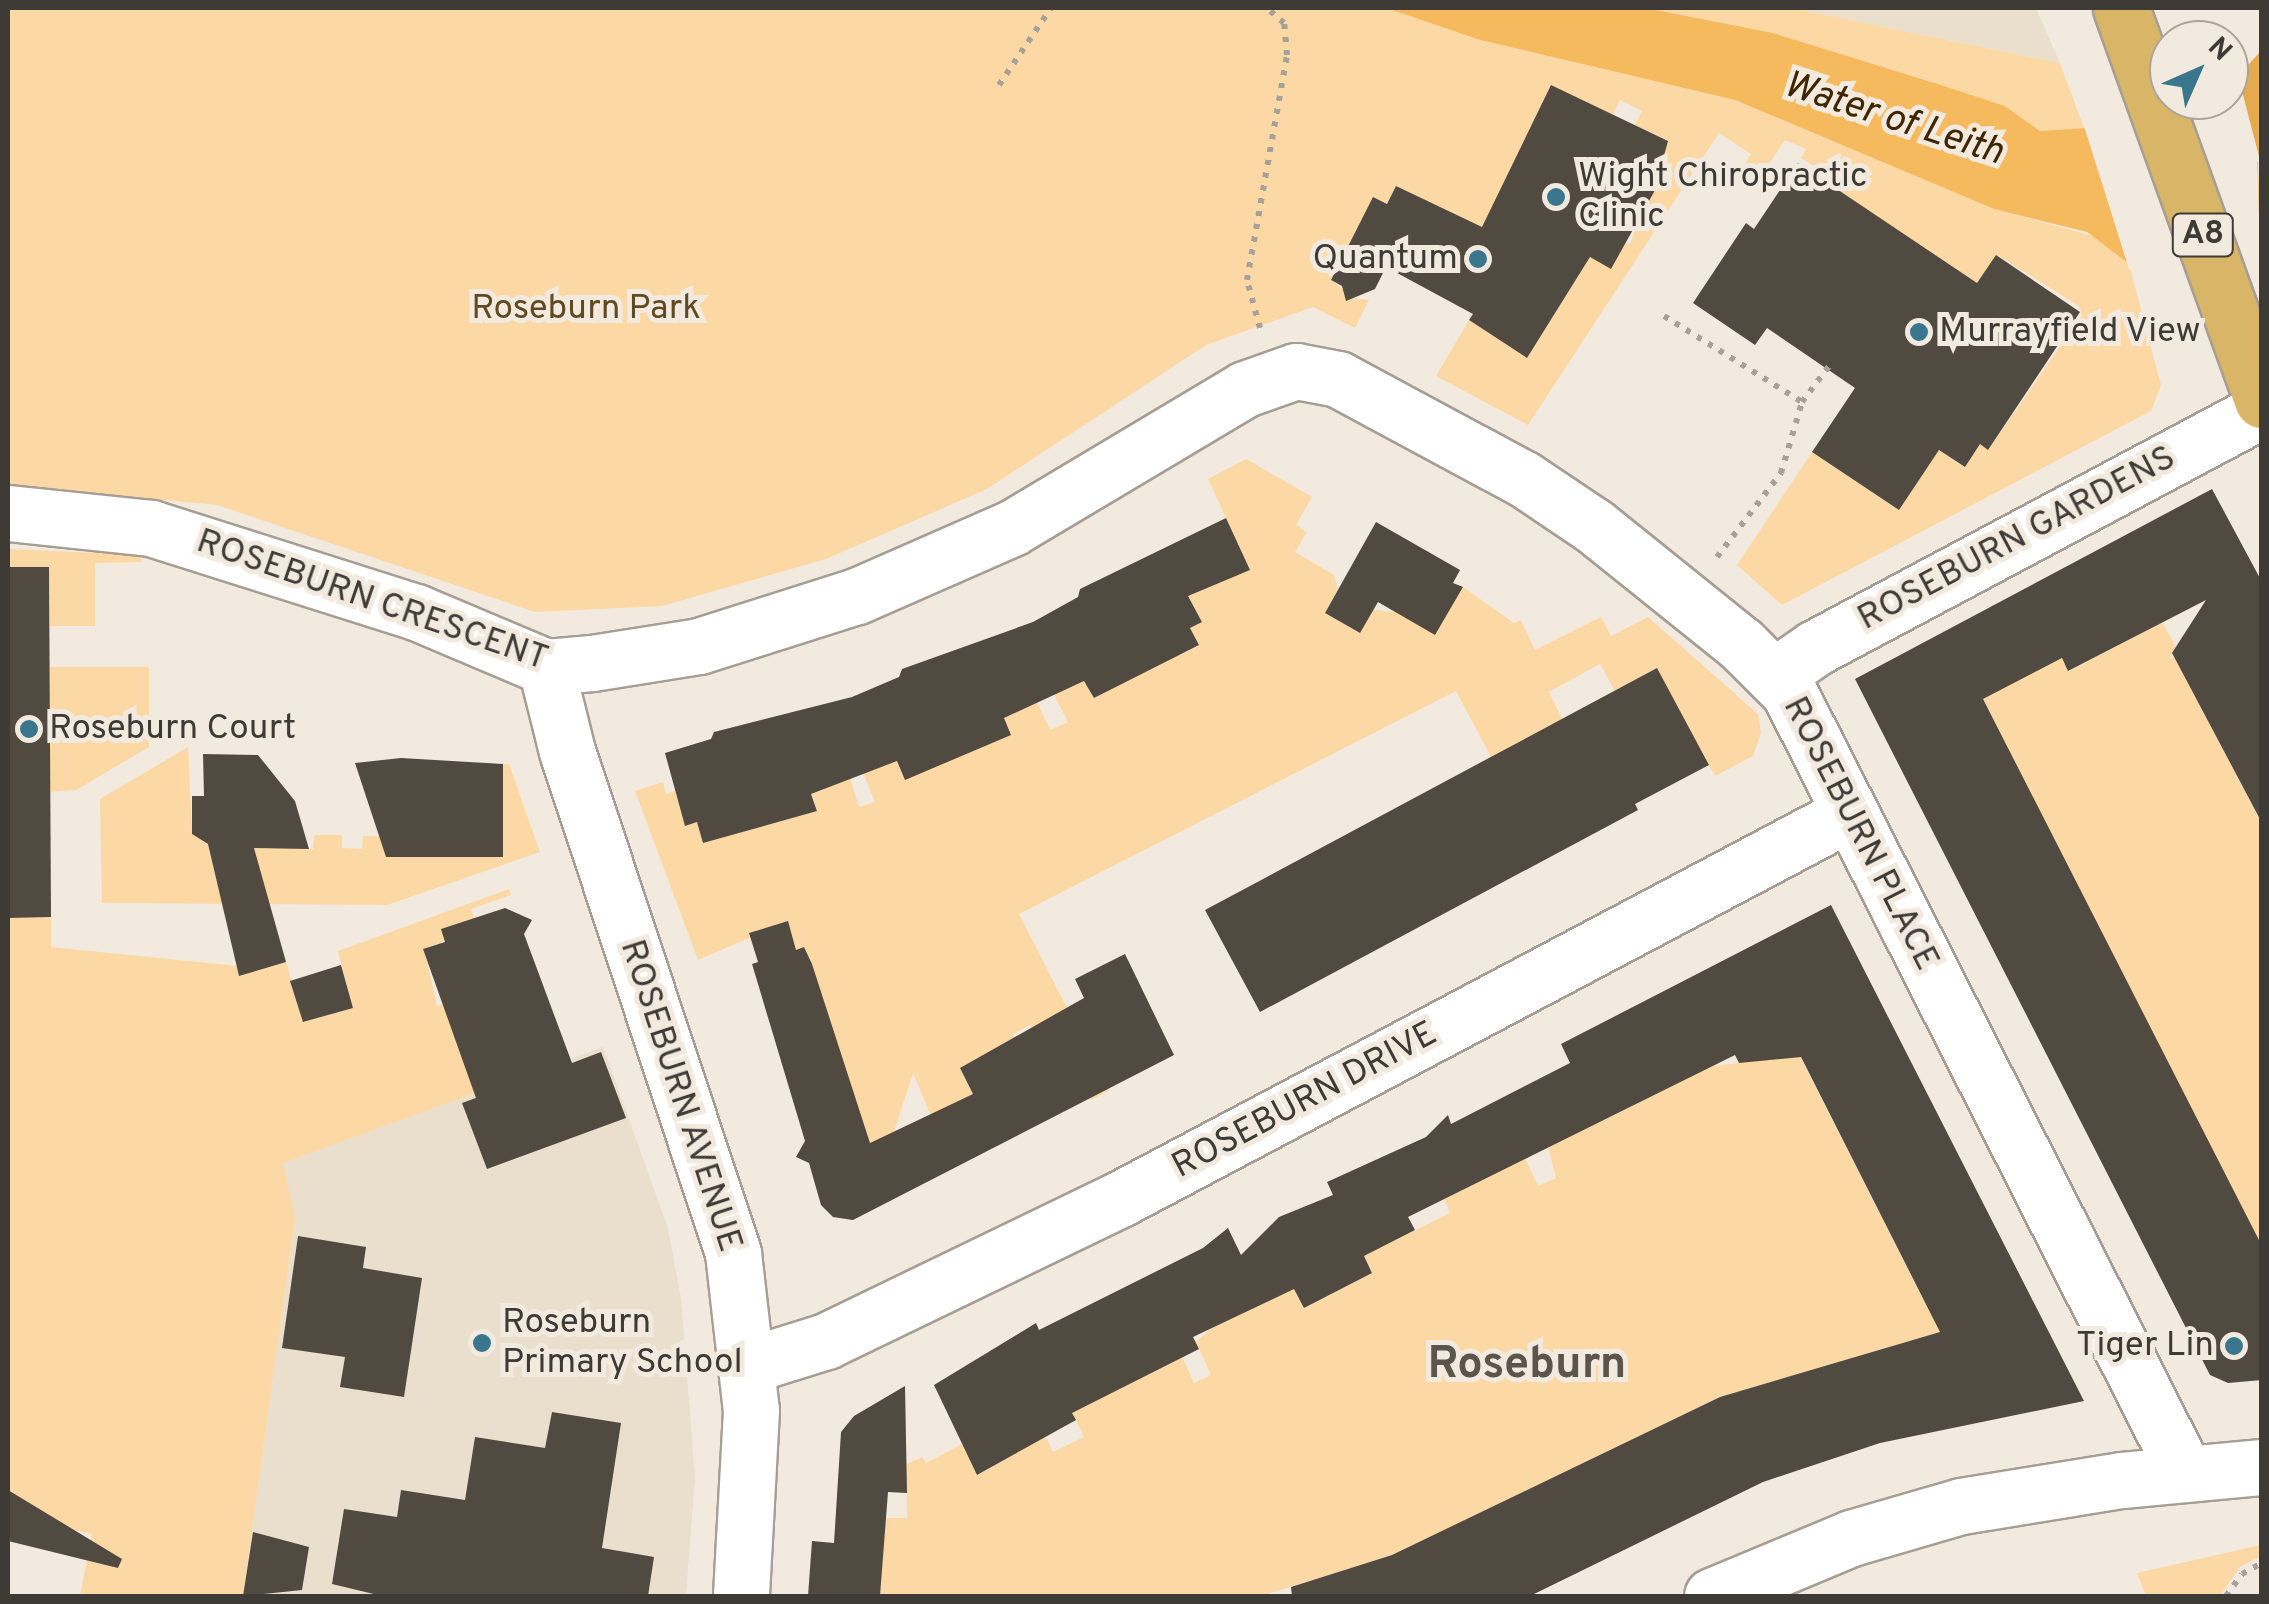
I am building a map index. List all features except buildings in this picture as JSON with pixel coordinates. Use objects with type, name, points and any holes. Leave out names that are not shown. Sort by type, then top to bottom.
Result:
[{"type":"main road","name":"A8","points":[[2121,8],[2259,397]]},
{"type":"street","name":"ROSEBURN PLACE","points":[[1274,376],[1296,370],[1338,379],[1461,444],[1580,516],[1686,598],[1776,676],[1850,813],[2185,1473]]},
{"type":"street","name":"ROSEBURN CRESCENT","points":[[8,513],[169,532],[416,612],[546,667],[698,646],[930,567],[1044,511],[1204,410],[1274,376]]},
{"type":"street","name":"ROSEBURN GARDENS","points":[[1776,676],[2192,444],[2259,397]]},
{"type":"street","name":"ROSEBURN AVENUE","points":[[546,667],[567,750],[724,1222],[749,1365],[750,1489],[740,1596]]},
{"type":"street","name":"ROSEBURN DRIVE","points":[[749,1365],[826,1342],[1120,1199],[1850,813]]},
{"type":"street","points":[[1712,1596],[1851,1538],[1960,1506],[2185,1473],[2262,1467]]},
{"type":"path","points":[[999,85],[1051,8]]},
{"type":"path","points":[[1267,8],[1284,24],[1287,55],[1246,280],[1274,376]]},
{"type":"path","points":[[1664,316],[1802,402]]},
{"type":"path","points":[[1686,598],[1780,473],[1802,402],[1829,366]]},
{"type":"path","points":[[2226,1596],[2242,1574],[2262,1563]]},
{"type":"shaded area","points":[[1792,8],[2036,8],[2060,63]]},
{"type":"shaded area","points":[[2261,51],[2261,164],[2249,118],[2249,64]]},
{"type":"shaded area","name":"Roseburn Primary School","points":[[603,1047],[668,1228],[681,1298],[695,1478],[686,1596],[243,1596],[295,1218],[282,1163]]},
{"type":"green space","name":"Roseburn Park","points":[[8,8],[1386,8],[1480,40],[1735,100],[1994,209],[2097,237],[2129,264],[2161,385],[2151,411],[1782,605],[1737,565],[1812,452],[1899,510],[1931,461],[1920,437],[1964,467],[1980,444],[1989,449],[2082,315],[2079,306],[1997,255],[1977,283],[1821,189],[1829,176],[1801,158],[1806,149],[1785,140],[1757,182],[1740,172],[1751,154],[1719,133],[1528,425],[1436,376],[1469,320],[1527,358],[1590,257],[1611,268],[1624,243],[1630,244],[1668,141],[1635,125],[1642,111],[1620,100],[1613,115],[1551,86],[1473,248],[1396,186],[1387,204],[1373,198],[1331,279],[1352,298],[1369,300],[1355,328],[1313,307],[1206,345],[987,489],[826,559],[662,606],[535,612],[217,505],[8,485]]},
{"type":"green space","points":[[1646,8],[1792,8],[2060,63],[2084,128],[2040,131],[2005,106],[1944,86],[1773,33]]},
{"type":"green space","points":[[1246,459],[1312,497],[1296,525],[1307,532],[1295,552],[1334,575],[1338,589],[1325,613],[1359,633],[1374,610],[1446,616],[1463,587],[1514,623],[1521,620],[1535,650],[1601,617],[1611,636],[1648,617],[1758,714],[1761,733],[1753,756],[1715,776],[1657,669],[1615,691],[1600,664],[1549,692],[1567,729],[1550,725],[1491,757],[1456,691],[1019,914],[1109,1090],[1091,1100],[1061,1042],[1043,1051],[1030,1025],[1013,1034],[1029,1066],[982,1056],[960,1068],[973,1094],[931,1116],[913,1073],[893,1135],[868,1152],[812,964],[804,947],[796,950],[788,921],[698,960],[635,791],[663,782],[666,794],[675,791],[686,825],[697,822],[703,843],[722,838],[714,809],[817,810],[811,794],[825,789],[815,754],[828,705],[859,807],[875,802],[848,737],[871,734],[885,766],[1014,714],[1006,632],[1050,730],[1068,722],[1020,629],[1073,686],[1084,681],[1095,698],[1112,689],[1099,663],[1165,627],[1180,655],[1199,646],[1190,628],[1202,621],[1184,588],[1250,570],[1208,479]]},
{"type":"green space","points":[[8,549],[141,555],[141,562],[95,563],[95,626],[50,626],[49,567],[8,567]]},
{"type":"green space","points":[[2156,611],[2176,647],[2169,659],[2174,657],[2261,822],[2261,1246],[1983,699],[2060,656],[2069,671],[2137,636]]},
{"type":"green space","points":[[50,667],[149,667],[149,747],[76,790],[50,792]]},
{"type":"green space","points":[[188,747],[192,834],[208,845],[313,849],[314,835],[342,835],[342,848],[362,849],[363,836],[503,837],[503,764],[509,764],[540,852],[387,905],[102,903],[100,799]]},
{"type":"green space","points":[[509,889],[511,895],[471,909],[474,919],[442,930],[445,941],[424,949],[437,1006],[471,995],[484,1033],[456,1043],[463,1061],[484,1054],[566,1060],[283,1163],[295,1218],[243,1596],[80,1596],[92,1534],[54,1526],[8,1490],[8,918],[51,917],[51,947],[237,966],[240,975],[286,962],[304,1022],[353,1008],[338,951]]},
{"type":"green space","points":[[1781,1019],[1922,1297],[1956,1327],[1720,1397],[1392,1555],[1261,1596],[880,1596],[885,1518],[907,1518],[906,1464],[923,1457],[926,1463],[962,1444],[978,1475],[1019,1452],[995,1401],[1029,1444],[1046,1437],[1053,1452],[1084,1437],[1061,1390],[1118,1390],[1145,1376],[1134,1354],[1172,1334],[1194,1383],[1211,1375],[1196,1342],[1209,1330],[1291,1282],[1305,1308],[1372,1273],[1364,1256],[1450,1213],[1444,1199],[1525,1158],[1538,1186],[1556,1178],[1548,1147],[1592,1105],[1601,1122],[1712,1066],[1739,1063],[1771,1048]]},
{"type":"green space","points":[[2261,1545],[2261,1556],[2240,1567],[2220,1596],[2146,1596],[2137,1573]]},
{"type":"water","name":"Water of Leith","points":[[1386,8],[1646,8],[1773,33],[1944,86],[2005,106],[2040,131],[2084,128],[2258,162],[2261,302],[2129,264],[2087,232],[1994,209],[1735,100],[1480,40]]},
{"type":"pier","points":[[2083,123],[2257,157],[2262,307],[2129,269]]},
{"type":"place","name":"Wight Chiropractic Clinic","points":[[1556,197]]},
{"type":"place","name":"Quantum","points":[[1478,259]]},
{"type":"place","name":"Murrayfield View","points":[[1919,332]]},
{"type":"place","name":"Roseburn Court","points":[[29,729]]},
{"type":"place","name":"Roseburn Primary School","points":[[482,1343]]},
{"type":"place","name":"Tiger Lin","points":[[2234,1346]]},
{"type":"district","name":"Roseburn","points":[[1527,1366]]}]
